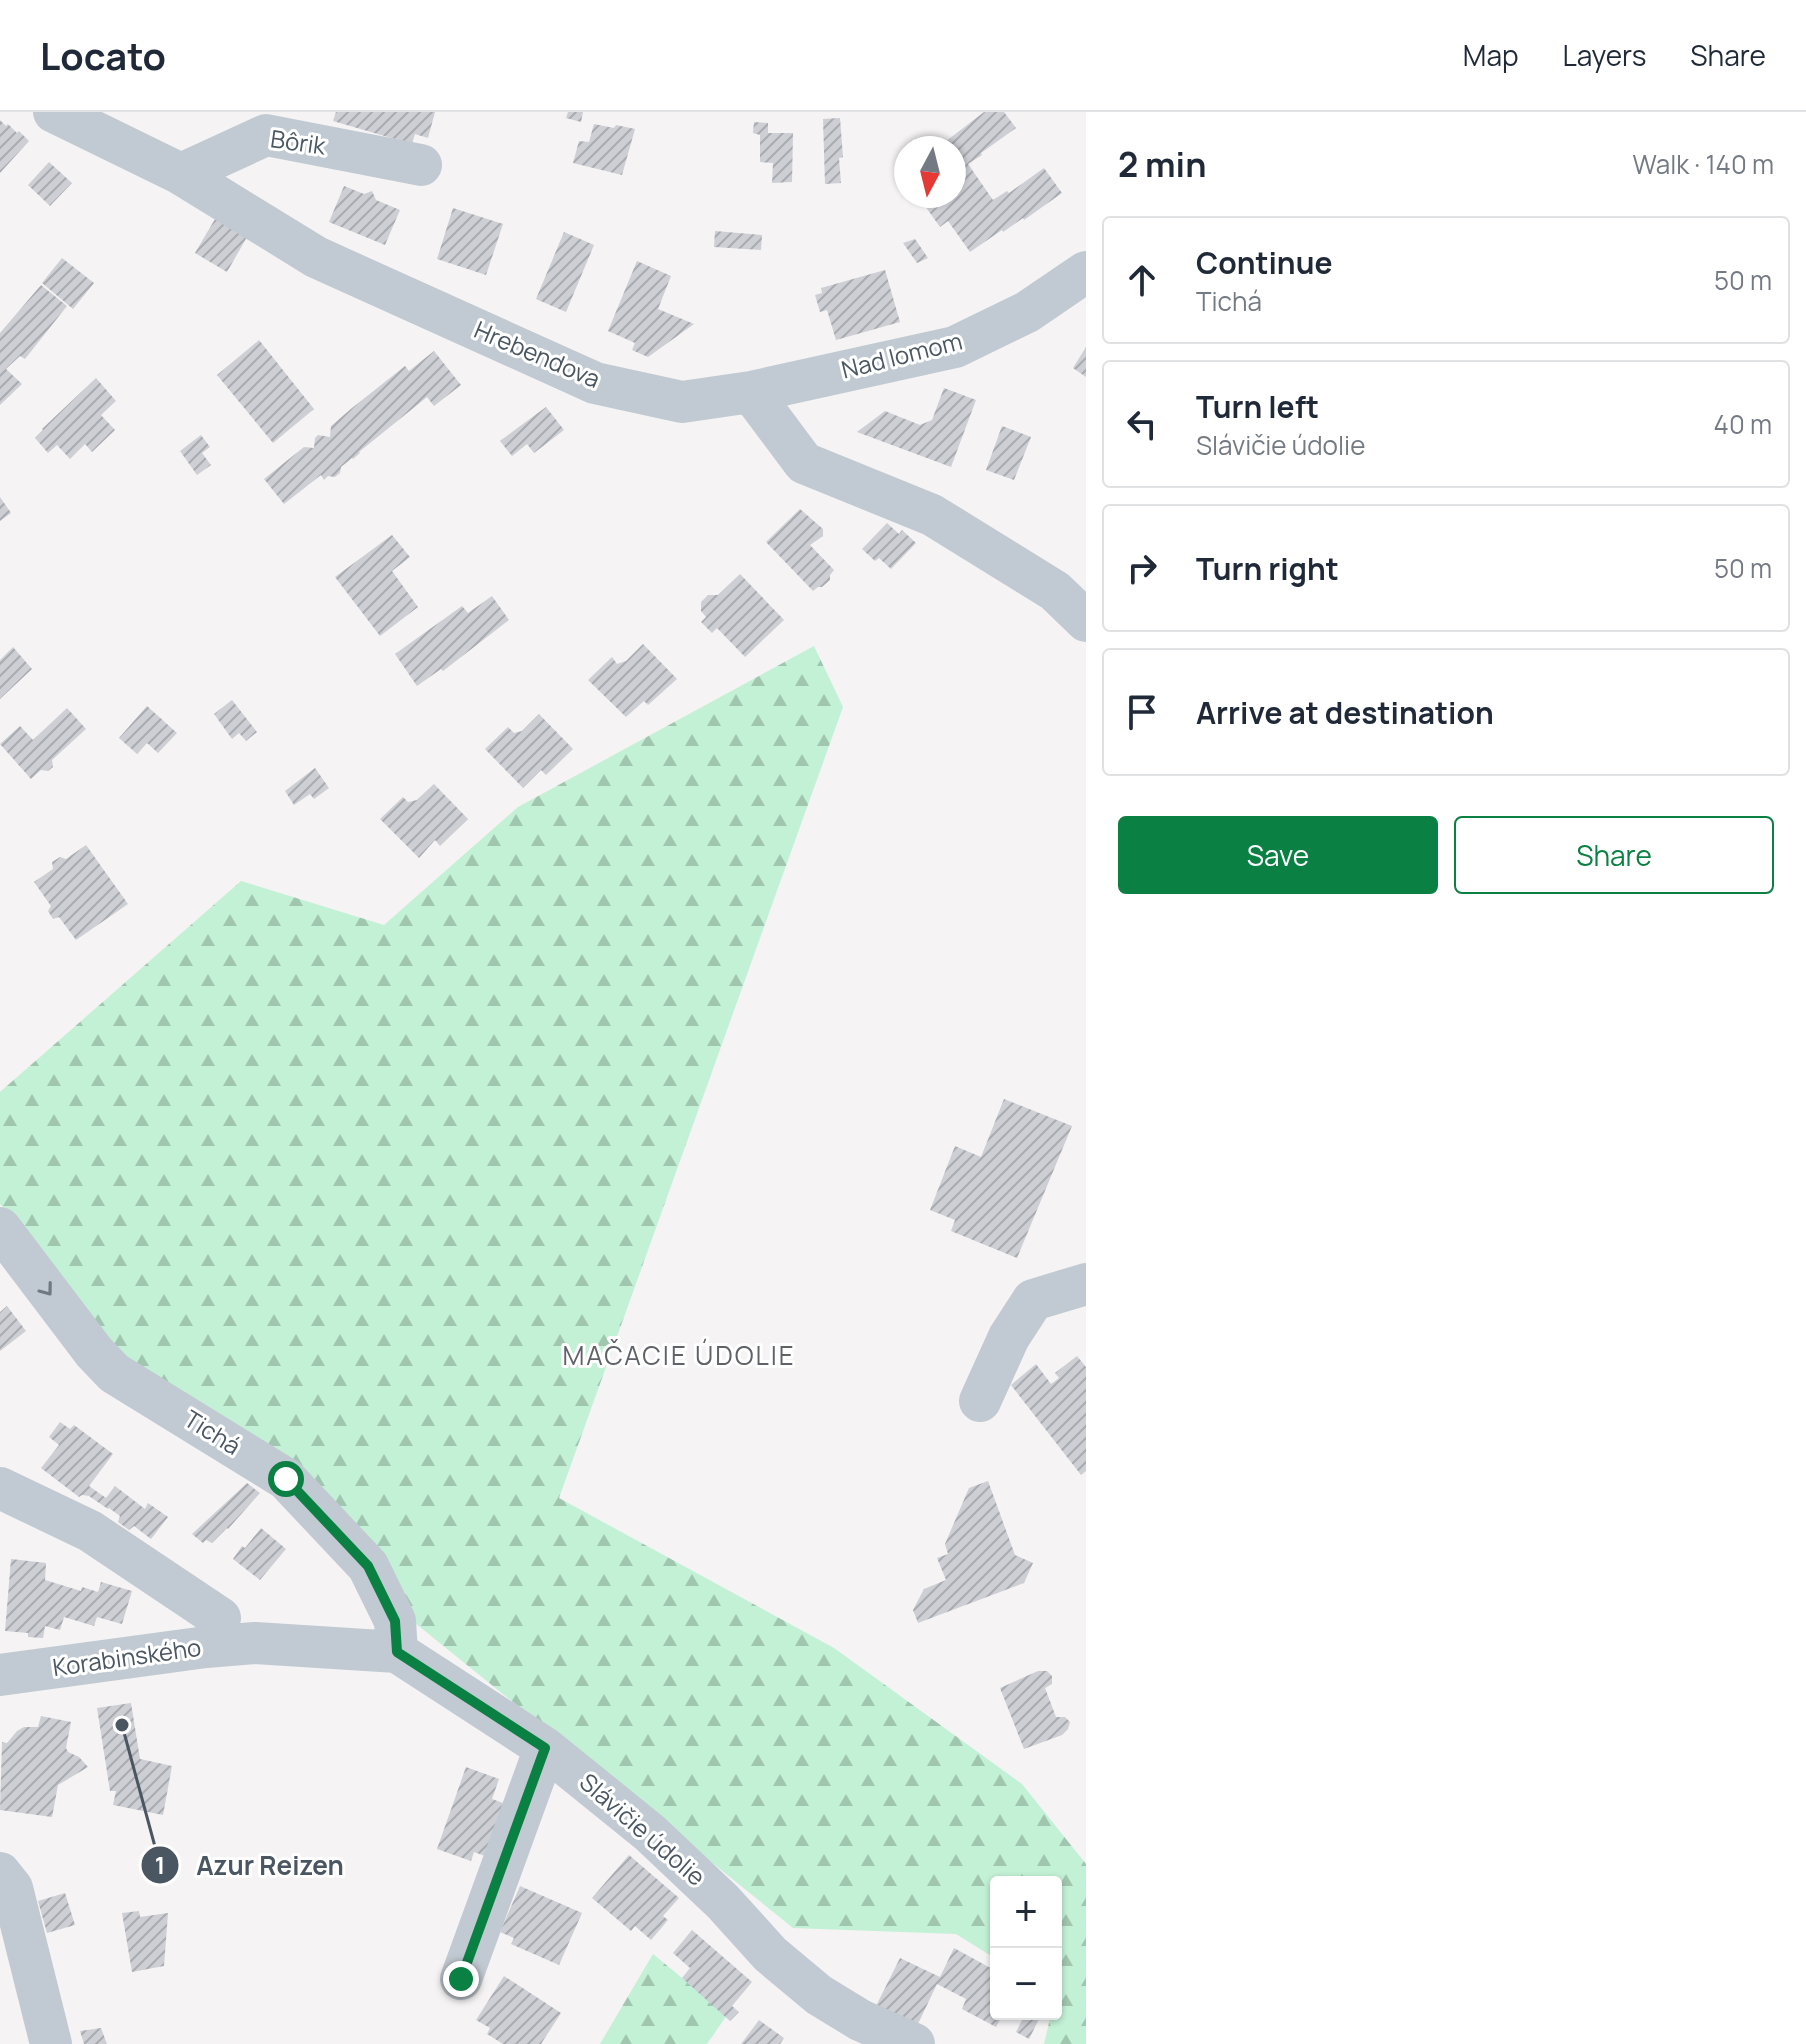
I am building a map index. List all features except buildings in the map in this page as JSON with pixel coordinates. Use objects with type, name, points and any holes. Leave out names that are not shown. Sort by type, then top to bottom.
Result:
[{"type":"street","name":"Hrebendova","points":[[54,112],[181,174],[316,257],[595,383],[682,402],[751,392]]},
{"type":"street","name":"Bôrik","points":[[181,174],[266,135],[421,165]]},
{"type":"street","name":"Nad lomom","points":[[751,392],[955,347],[1027,312],[1086,272]]},
{"type":"street","points":[[751,392],[804,463],[932,515],[1055,591],[1086,621]]},
{"type":"street","name":"Tichá","points":[[0,1228],[94,1352],[114,1373],[286,1479],[368,1566],[395,1621],[397,1652]]},
{"type":"street","points":[[980,1401],[1009,1337],[1033,1300],[1086,1284]]},
{"type":"street","points":[[0,1488],[90,1531],[220,1618]]},
{"type":"street","name":"Slávičie údolie","points":[[255,1643],[397,1652],[545,1748],[650,1833],[723,1902],[770,1954],[819,1995],[860,2020],[914,2044]]},
{"type":"street","name":"Korabinského","points":[[0,1675],[255,1643]]},
{"type":"street","points":[[461,1979],[545,1748]]},
{"type":"street","points":[[0,1873],[12,1888],[51,2044]]},
{"type":"green space","points":[[814,646],[843,707],[559,1498],[834,1648],[1022,1784],[1086,1864],[1086,2044],[1044,2044],[1050,2020],[1062,2020],[1062,1876],[990,1876],[990,1955],[956,1934],[793,1928],[410,1619],[376,1554],[123,1361],[0,1204],[0,1092],[241,881],[384,925],[518,807]]},
{"type":"green space","points":[[653,1954],[727,2015],[707,2044],[600,2044]]},
{"type":"place","name":"Azur Reizen","points":[[122,1725]]},
{"type":"district","name":"MAČACIE ÚDOLIE","points":[[679,1356]]},
{"type":"route","points":[[286,1479],[368,1566],[395,1621],[397,1652],[545,1748],[461,1979]]}]
